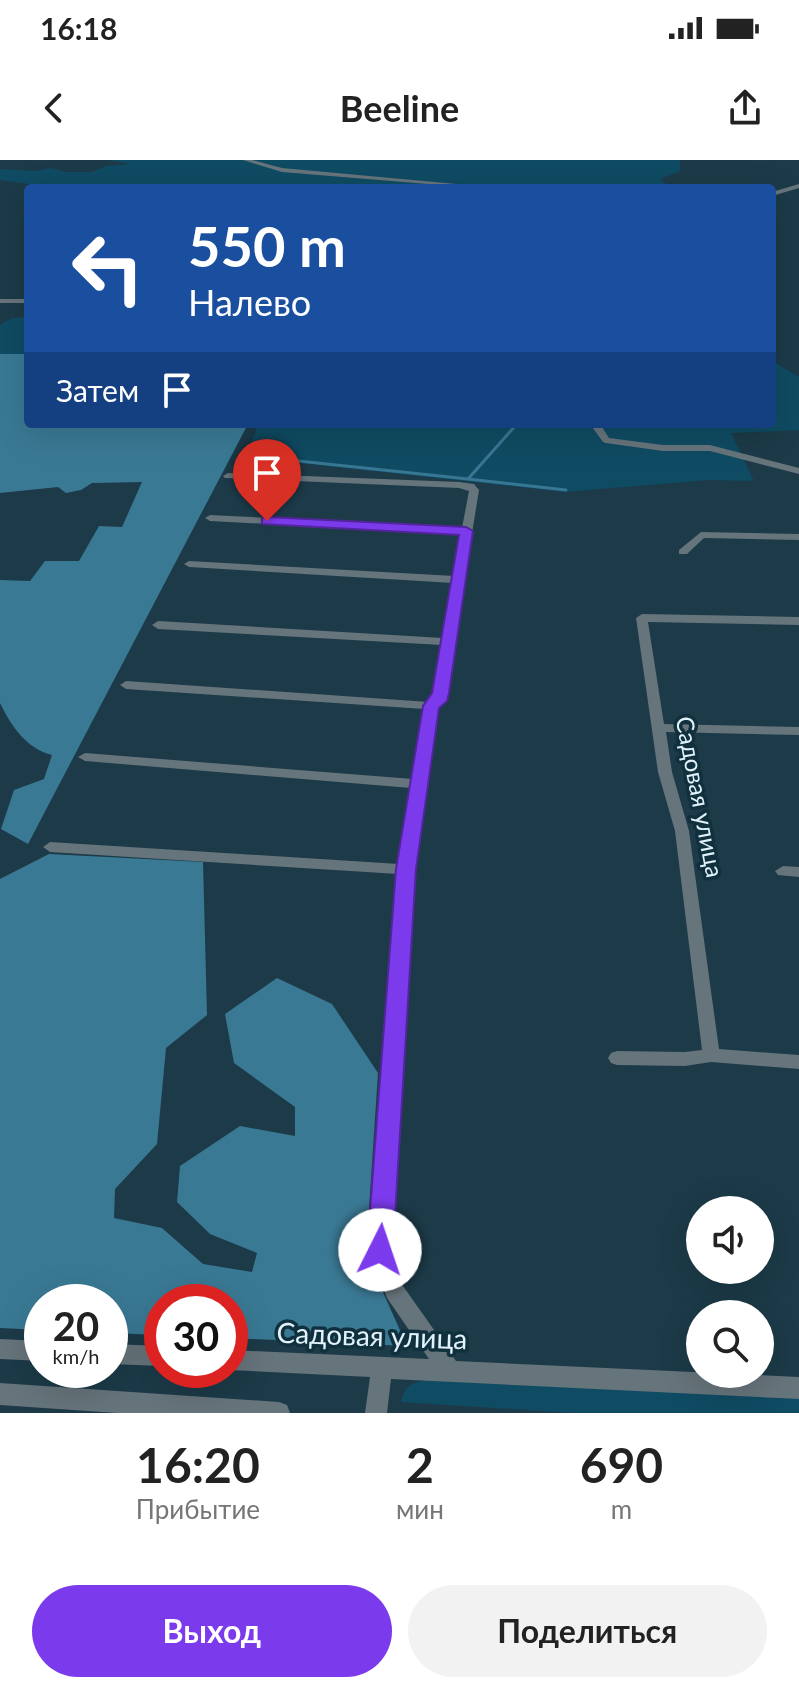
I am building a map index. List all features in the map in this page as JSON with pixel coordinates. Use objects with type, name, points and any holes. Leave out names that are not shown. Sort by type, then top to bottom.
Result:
[{"type":"street","points":[[246,160],[282,170],[449,184]]},
{"type":"street","points":[[776,193],[799,186]]},
{"type":"street","points":[[0,301],[24,301]]},
{"type":"street","points":[[598,428],[606,440],[663,448],[710,448],[799,471]]},
{"type":"street","points":[[126,685],[431,706],[439,701],[474,490],[470,486],[228,476]]},
{"type":"street","points":[[210,518],[466,531]]},
{"type":"street","points":[[683,552],[701,535],[799,537]]},
{"type":"street","points":[[189,564],[459,580]]},
{"type":"street","name":"Садовая улица","points":[[711,1055],[682,831],[665,772],[642,618],[799,621]]},
{"type":"street","points":[[158,625],[450,642]]},
{"type":"street","points":[[431,706],[406,869],[380,1250],[394,1291],[448,1368]]},
{"type":"street","points":[[658,728],[799,731]]},
{"type":"street","points":[[85,757],[419,784]]},
{"type":"street","points":[[50,847],[406,869]]},
{"type":"street","points":[[617,1058],[685,1059],[711,1055],[799,1062]]},
{"type":"street","points":[[0,1349],[24,1350]]},
{"type":"street","name":"Садовая улица","points":[[248,1361],[448,1368],[799,1388]]},
{"type":"street","points":[[376,1413],[382,1366]]},
{"type":"street","points":[[0,1394],[279,1413]]},
{"type":"shaded area","points":[[109,160],[680,160],[680,171],[660,179],[665,184],[28,184],[0,180],[0,169],[36,171],[51,168],[66,172],[92,172],[106,166],[130,164]]},
{"type":"shaded area","points":[[24,317],[24,354],[0,354],[0,325],[12,318]]},
{"type":"shaded area","points":[[0,354],[24,354],[24,428],[246,428],[28,844],[1,829],[14,790],[44,779],[52,755],[27,742],[0,703],[0,580],[30,581],[45,561],[79,561],[99,526],[122,527],[142,482],[92,483],[81,490],[66,493],[58,487],[0,493]]},
{"type":"shaded area","points":[[776,363],[799,377],[799,430],[731,433],[754,481],[709,480],[564,492],[245,457],[257,428],[776,428]]},
{"type":"shaded area","points":[[49,854],[203,862],[207,1015],[166,1048],[157,1144],[115,1189],[114,1218],[162,1228],[203,1264],[252,1272],[257,1253],[210,1234],[177,1202],[180,1166],[240,1126],[295,1136],[295,1107],[234,1063],[225,1014],[277,978],[332,1004],[378,1073],[366,1254],[407,1346],[248,1339],[248,1284],[144,1284],[144,1334],[128,1334],[128,1284],[24,1284],[24,1329],[0,1328],[0,879]]},
{"type":"shaded area","points":[[425,1380],[799,1398],[799,1413],[575,1413],[401,1402],[409,1386]]},
{"type":"waterway","points":[[468,479],[513,428]]},
{"type":"waterway","points":[[252,456],[468,479]]},
{"type":"waterway","points":[[468,479],[566,490]]},
{"type":"route","points":[[267,521],[466,531],[439,701],[431,706],[406,869],[380,1250]]}]
